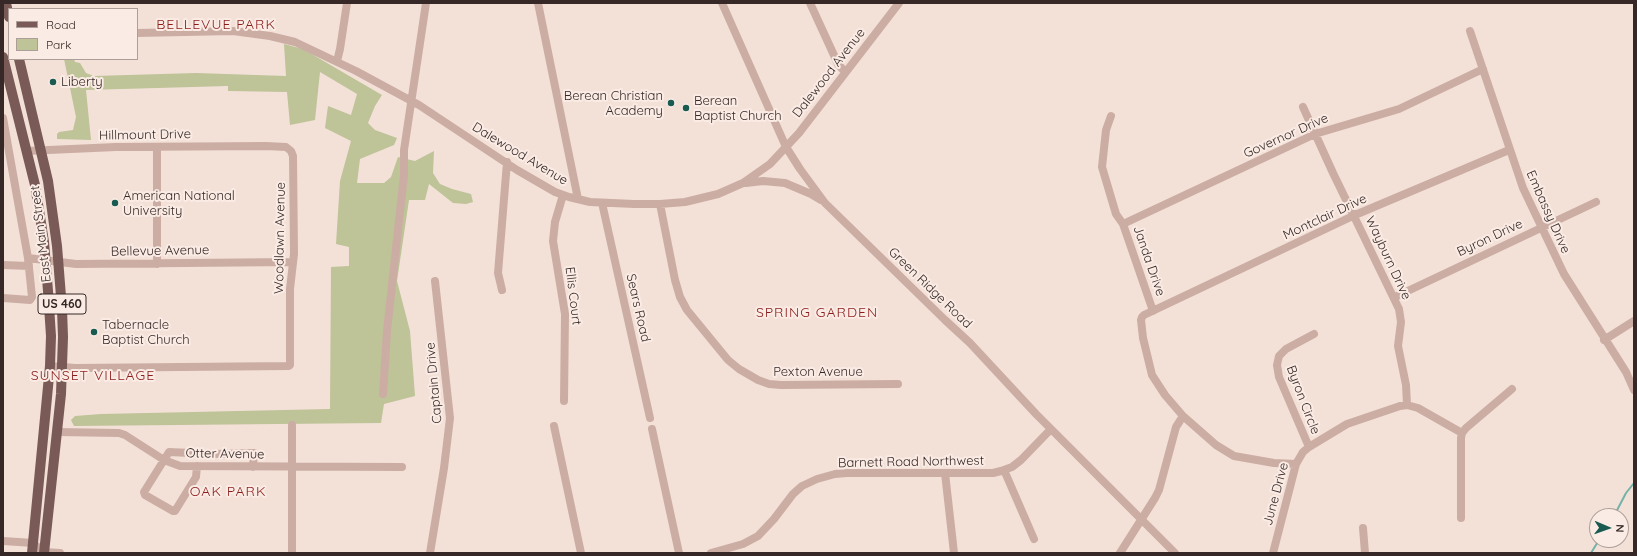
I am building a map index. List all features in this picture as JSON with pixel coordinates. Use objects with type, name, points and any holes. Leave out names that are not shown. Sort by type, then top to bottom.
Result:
[{"type":"main road","name":"East Main Street","points":[[3,57],[41,220],[46,260],[51,336],[50,366],[33,548]]},
{"type":"main road","name":"East Main Street","points":[[19,60],[41,150],[53,212],[59,262],[62,309],[62,367],[57,432],[44,552]]},
{"type":"street","points":[[337,61],[347,3]]},
{"type":"street","points":[[383,394],[396,237],[404,175],[404,150],[426,3]]},
{"type":"street","points":[[538,3],[578,199]]},
{"type":"street","name":"Green Ridge Road","points":[[722,3],[786,147],[800,169],[825,202],[970,343],[1051,429],[1175,553]]},
{"type":"street","points":[[810,3],[838,64],[845,72]]},
{"type":"street","name":"Dalewood Avenue","points":[[138,33],[223,31],[254,33],[294,42],[337,61],[412,102],[539,183],[563,195],[602,203],[660,204],[685,202],[718,194],[743,183],[770,164],[799,133],[899,3]]},
{"type":"street","name":"Embassy Drive","points":[[1470,32],[1509,150],[1523,188],[1541,228],[1564,274],[1604,340],[1626,372],[1634,390]]},
{"type":"street","name":"Governor Drive","points":[[1123,224],[1315,134],[1399,109],[1482,69]]},
{"type":"street","name":"Wayburn Drive","points":[[1303,107],[1395,297],[1401,315],[1398,346],[1406,385],[1407,405]]},
{"type":"street","name":"Janda Drive","points":[[1111,116],[1106,130],[1102,167],[1116,214],[1123,224],[1153,311],[1144,315],[1141,320],[1149,366],[1156,382],[1183,416],[1216,445],[1234,456],[1274,463],[1296,464]]},
{"type":"street","points":[[3,118],[28,262],[32,299],[3,298]]},
{"type":"street","name":"Hillmount Drive","points":[[26,151],[249,146]]},
{"type":"street","name":"Woodlawn Avenue","points":[[62,367],[287,367],[290,365],[290,289],[293,262],[293,156],[291,151],[286,147],[249,146]]},
{"type":"street","points":[[157,147],[157,264]]},
{"type":"street","name":"Montclair Drive","points":[[1153,311],[1355,215],[1509,150]]},
{"type":"street","points":[[502,290],[498,273],[507,162]]},
{"type":"street","points":[[743,183],[763,181],[785,183],[825,202]]},
{"type":"street","name":"Ellis Court","points":[[563,195],[555,222],[553,241],[565,314],[564,401]]},
{"type":"street","name":"Byron Drive","points":[[1395,297],[1596,202]]},
{"type":"street","name":"Sears Road","points":[[602,203],[650,418]]},
{"type":"street","name":"Pexton Avenue","points":[[660,204],[680,298],[687,310],[728,360],[739,369],[758,380],[769,384],[898,384]]},
{"type":"street","name":"Bellevue Avenue","points":[[3,264],[46,260],[76,264],[293,262]]},
{"type":"street","name":"Captain Drive","points":[[430,553],[433,544],[450,418],[435,281]]},
{"type":"street","points":[[1604,340],[1634,321]]},
{"type":"street","name":"Byron Circle","points":[[1309,447],[1279,377],[1277,365],[1279,356],[1286,349],[1314,334]]},
{"type":"street","points":[[50,366],[62,367]]},
{"type":"street","points":[[1461,518],[1462,433],[1512,389]]},
{"type":"street","points":[[1407,405],[1418,408],[1462,433]]},
{"type":"street","name":"June Drive","points":[[1272,553],[1296,464],[1303,452],[1309,447],[1359,419],[1395,407],[1407,405]]},
{"type":"street","points":[[1120,553],[1159,490],[1176,427],[1183,416]]},
{"type":"street","points":[[292,425],[292,553]]},
{"type":"street","points":[[554,426],[581,553]]},
{"type":"street","points":[[652,429],[679,553]]},
{"type":"street","name":"Barnett Road Northwest","points":[[711,553],[743,544],[758,536],[774,519],[793,494],[802,486],[817,478],[847,473],[945,473],[993,472],[1004,470],[1021,460],[1051,429]]},
{"type":"street","name":"Otter Avenue","points":[[57,432],[119,433],[125,435],[164,460],[180,466],[402,467]]},
{"type":"street","points":[[197,466],[196,477],[176,510],[173,511],[145,494],[144,492],[169,452],[213,454],[254,453],[254,467]]},
{"type":"street","points":[[1004,470],[1034,539]]},
{"type":"street","points":[[945,473],[954,553]]},
{"type":"street","points":[[1363,528],[1365,553]]},
{"type":"street","points":[[3,541],[44,552],[60,553]]},
{"type":"green space","points":[[284,44],[303,49],[382,95],[375,106],[368,123],[375,130],[397,138],[394,145],[360,159],[357,183],[384,183],[391,177],[398,157],[415,161],[434,151],[433,173],[440,184],[471,194],[473,202],[466,204],[453,203],[429,184],[425,200],[409,200],[397,281],[410,331],[415,396],[384,404],[381,423],[74,426],[71,420],[75,416],[101,414],[330,409],[331,267],[349,266],[349,247],[336,244],[340,181],[351,141],[325,128],[328,106],[351,115],[357,94],[320,72],[315,120],[290,125],[287,92],[228,91],[228,86],[86,90],[91,140],[57,139],[57,134],[59,132],[73,130],[76,117],[64,60],[74,60],[75,62],[80,63],[86,73],[94,76],[196,73],[286,76]]},
{"type":"waterway","points":[[1618,508],[1626,493],[1634,483]]},
{"type":"waterway","points":[[1591,553],[1594,548]]},
{"type":"place","name":"Liberty","points":[[53,82]]},
{"type":"place","name":"Berean Christian Academy","points":[[671,103]]},
{"type":"place","name":"Berean Baptist Church","points":[[686,108]]},
{"type":"place","name":"American National University","points":[[115,203]]},
{"type":"place","name":"Tabernacle Baptist Church","points":[[94,332]]},
{"type":"district","name":"BELLEVUE PARK","points":[[216,25]]},
{"type":"district","name":"SPRING GARDEN","points":[[817,313]]},
{"type":"district","name":"SUNSET VILLAGE","points":[[93,376]]},
{"type":"district","name":"OAK PARK","points":[[228,492]]}]
